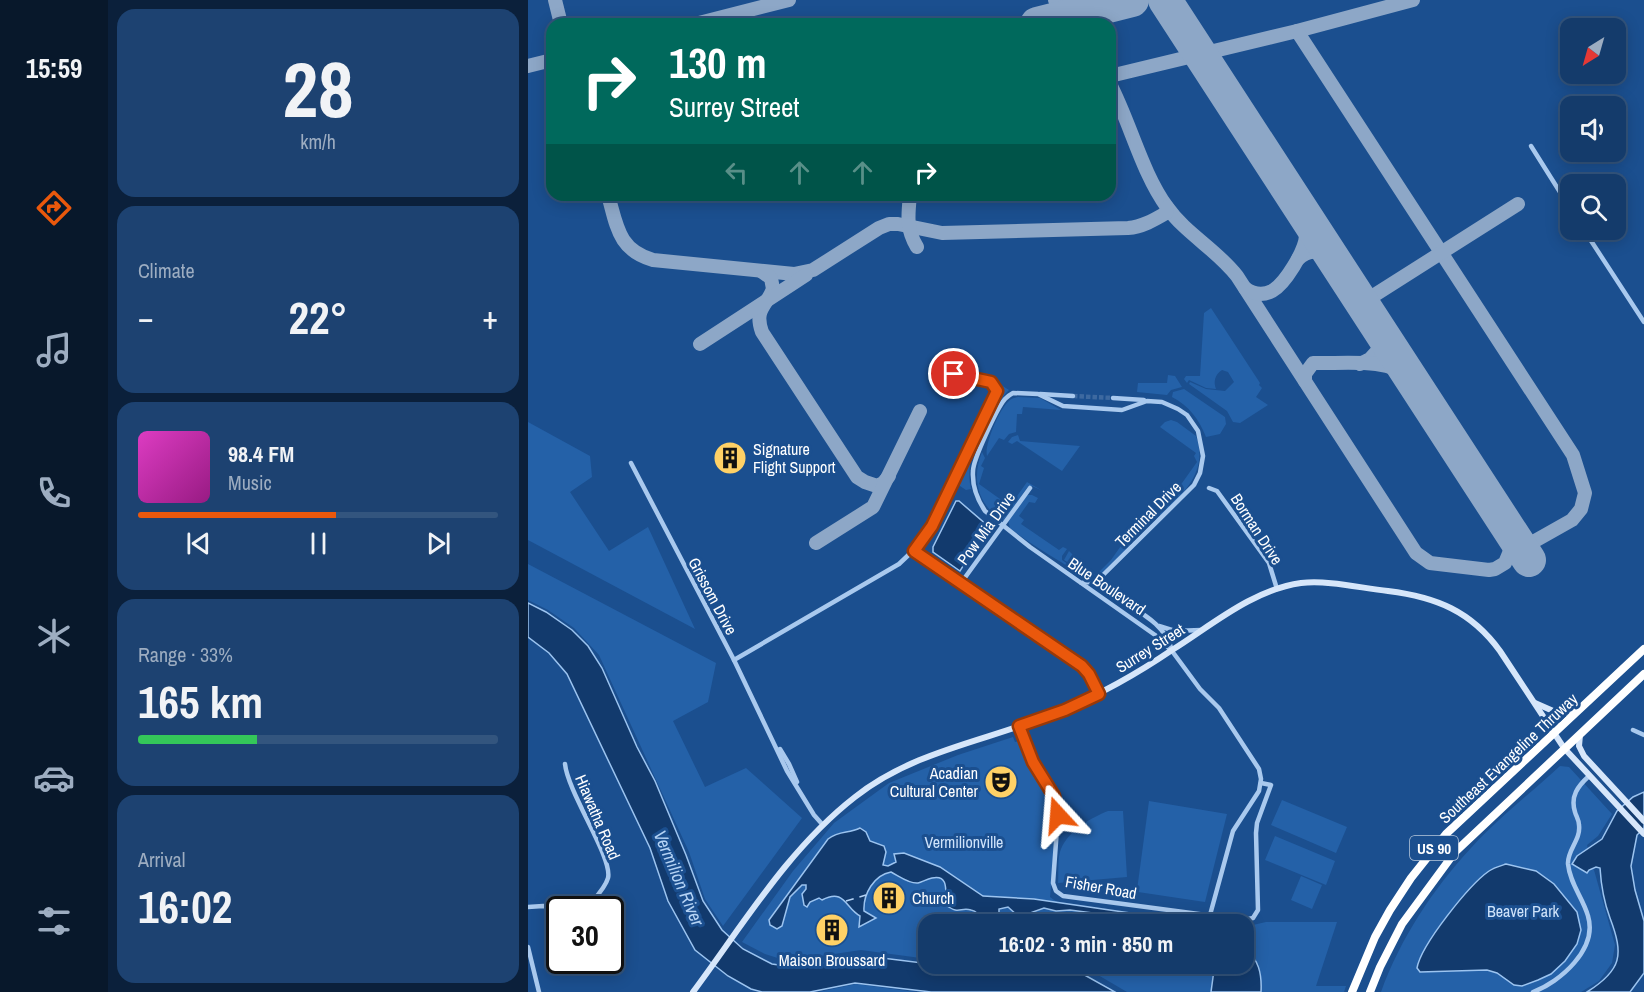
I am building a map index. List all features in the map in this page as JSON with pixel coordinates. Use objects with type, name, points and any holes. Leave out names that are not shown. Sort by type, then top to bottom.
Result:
[{"type":"highway","name":"Southeast Evangeline Thruway","points":[[1352,992],[1362,964],[1381,926],[1420,865],[1459,819],[1644,649]]},
{"type":"highway","name":"Southeast Evangeline Thruway","points":[[1564,748],[1644,674]]},
{"type":"highway","name":"US 90","points":[[1370,992],[1402,924],[1439,872],[1471,836],[1564,748]]},
{"type":"street","points":[[1531,146],[1560,192]]},
{"type":"street","points":[[1591,240],[1644,322]]},
{"type":"street","points":[[734,660],[899,564],[914,551],[932,526],[997,391],[991,382],[954,374]]},
{"type":"street","points":[[1002,525],[986,511],[977,497],[972,470],[1006,397],[1018,392],[1073,396]]},
{"type":"street","points":[[1038,394],[1063,406],[1099,409],[1122,410],[1147,401]]},
{"type":"street","name":"Terminal Drive","points":[[1097,581],[1188,493],[1200,473],[1203,456],[1194,423],[1178,409],[1170,405],[1147,401],[1113,398]]},
{"type":"street","name":"Grissom Drive","points":[[632,463],[734,660],[787,771],[822,824]]},
{"type":"street","name":"Pow Mia Drive","points":[[961,583],[1030,488]]},
{"type":"street","name":"Borman Drive","points":[[1209,488],[1217,491],[1269,563],[1276,589]]},
{"type":"street","name":"Blue Boulevard","points":[[1002,525],[1152,631],[1172,651]]},
{"type":"street","points":[[914,551],[1082,666],[1089,674],[1099,694]]},
{"type":"street","points":[[1081,583],[1097,581]]},
{"type":"street","name":"Blue Boulevard","points":[[1097,581],[1156,624],[1174,631],[1203,630]]},
{"type":"street","name":"Surrey Street","points":[[693,992],[789,862],[822,824],[855,796],[893,771],[920,758],[1055,714],[1099,694],[1172,651],[1246,602],[1276,589],[1302,583],[1411,595],[1447,606],[1471,620],[1492,640],[1564,748],[1644,834]]},
{"type":"street","name":"Blue Boulevard","points":[[1156,624],[1168,639],[1172,651]]},
{"type":"street","name":"Fisher Road","points":[[1172,651],[1200,688],[1219,708],[1256,764],[1261,783],[1271,785],[1257,823],[1257,914],[1254,917]]},
{"type":"street","points":[[1534,703],[1560,714],[1580,709]]},
{"type":"street","name":"Fisher Road","points":[[1019,726],[1033,762],[1057,804],[1053,883],[1058,893],[1066,897],[1202,914]]},
{"type":"street","points":[[1633,730],[1644,735]]},
{"type":"street","points":[[1582,732],[1579,740],[1581,751],[1644,821]]},
{"type":"street","name":"Hiawatha Road","points":[[565,764],[569,782],[608,873],[605,884],[596,896]]},
{"type":"street","points":[[1533,992],[1549,985],[1562,974],[1580,953],[1589,938],[1589,917],[1571,878],[1568,859],[1579,833],[1574,795],[1580,784],[1589,776]]},
{"type":"street","points":[[1210,914],[1233,831],[1257,797],[1261,783]]},
{"type":"street","points":[[528,907],[546,907]]},
{"type":"street","points":[[528,947],[539,992]]},
{"type":"street","points":[[528,976],[535,974]]},
{"type":"green space","points":[[1211,308],[1260,383],[1262,388],[1256,397],[1268,405],[1240,423],[1233,422],[1227,411],[1189,384],[1190,382],[1206,389],[1225,391],[1234,382],[1228,372],[1222,370],[1216,376],[1216,389],[1206,388],[1189,380],[1187,383],[1184,379],[1186,376],[1200,376],[1204,313]]},
{"type":"green space","points":[[1168,375],[1175,376],[1182,387],[1171,390],[1167,395],[1137,392],[1138,383],[1167,383]]},
{"type":"green space","points":[[1001,385],[1009,390],[986,425],[976,448],[970,465],[971,489],[966,490],[960,486],[959,479],[1001,394]]},
{"type":"green space","points":[[1184,389],[1225,417],[1226,424],[1220,434],[1206,437],[1193,414],[1172,397],[1173,392]]},
{"type":"green space","points":[[1018,397],[1040,398],[1061,410],[1023,407],[1022,414],[1017,414],[1016,432],[1009,434],[1004,440],[999,438],[987,456],[990,436],[997,419],[1005,405]]},
{"type":"green space","points":[[1171,420],[1196,436],[1199,462],[1190,484],[1155,521],[1197,462],[1194,456],[1196,453],[1160,427]]},
{"type":"green space","points":[[528,422],[590,456],[592,477],[570,492],[609,551],[648,527],[695,629],[528,540]]},
{"type":"green space","points":[[1018,435],[1020,441],[1080,446],[1062,471],[1017,441],[1012,444],[1008,442],[1012,437]]},
{"type":"green space","points":[[982,452],[985,458],[981,466],[984,468],[979,484],[1007,504],[1012,503],[1027,482],[1041,490],[1032,486],[1027,488],[1003,521],[994,515],[979,491],[977,472]]},
{"type":"green space","points":[[1027,495],[1038,498],[1035,503],[1029,502],[1019,516],[1024,520],[1021,524],[1059,550],[1063,547],[1067,549],[1062,560],[1093,581],[1080,576],[1010,528],[1008,520]]},
{"type":"green space","points":[[1137,523],[1141,528],[1128,548],[1096,580],[1064,560],[1069,551],[1073,555],[1071,559],[1096,575],[1111,560]]},
{"type":"green space","points":[[528,564],[716,663],[708,702],[673,721],[705,787],[746,768],[802,818],[723,926],[705,899],[689,852],[599,655],[574,628],[548,610],[528,600]]},
{"type":"green space","name":"Vermilionville","points":[[1013,737],[1015,742],[1022,740],[1032,764],[1050,791],[1054,805],[1055,848],[1050,897],[1058,903],[1078,909],[1141,914],[918,914],[918,958],[861,950],[787,961],[765,954],[742,942],[793,871],[834,823],[889,783],[958,755]]},
{"type":"green space","name":"Beaver Park","points":[[1560,766],[1569,767],[1612,814],[1598,836],[1587,845],[1615,945],[1612,963],[1599,981],[1581,992],[1381,992],[1408,934],[1444,880],[1492,826]]},
{"type":"green space","points":[[1282,800],[1347,827],[1336,853],[1271,825]]},
{"type":"green space","points":[[1149,801],[1227,814],[1205,902],[1138,892]]},
{"type":"green space","points":[[1108,811],[1123,811],[1127,877],[1058,883],[1059,857],[1069,836],[1095,817]]},
{"type":"green space","points":[[1275,836],[1335,861],[1326,885],[1265,860]]},
{"type":"green space","points":[[1301,876],[1322,885],[1312,909],[1291,900]]},
{"type":"green space","points":[[1266,922],[1337,922],[1316,986],[1346,986],[1344,992],[1127,992],[1096,974],[1254,974],[1254,925]]},
{"type":"green space","points":[[856,984],[915,992],[819,992]]},
{"type":"water","points":[[956,501],[959,501],[988,526],[960,571],[933,552],[933,547]]},
{"type":"water","name":"Vermilion River","points":[[528,603],[572,630],[588,646],[602,668],[637,747],[655,781],[703,901],[722,930],[743,949],[772,964],[786,966],[800,967],[866,956],[918,962],[918,974],[1083,974],[1115,992],[931,992],[855,983],[810,992],[762,992],[751,989],[728,976],[695,950],[668,901],[650,848],[567,674],[549,653],[528,637]]},
{"type":"water","points":[[1644,792],[1644,828],[1637,835],[1631,866],[1644,921],[1644,973],[1630,992],[1587,992],[1599,984],[1613,969],[1617,961],[1617,942],[1604,899],[1600,868],[1596,867],[1587,873],[1572,864],[1577,856],[1602,839],[1617,811],[1633,797]]},
{"type":"water","points":[[860,828],[866,832],[870,841],[884,846],[886,852],[883,865],[888,866],[896,862],[894,854],[904,853],[940,867],[983,896],[1034,899],[1130,914],[1056,911],[1044,908],[1027,914],[1016,914],[1008,907],[999,909],[999,914],[978,914],[967,909],[957,910],[946,905],[945,886],[942,879],[932,878],[915,883],[891,872],[879,877],[871,886],[865,898],[864,911],[876,918],[859,927],[860,916],[844,900],[836,896],[822,900],[819,898],[810,902],[807,907],[804,905],[802,894],[806,885],[802,885],[790,897],[782,926],[777,929],[770,925],[769,920],[828,839],[836,834]]},
{"type":"water","points":[[1506,864],[1536,871],[1554,884],[1577,912],[1581,930],[1577,944],[1565,961],[1551,974],[1522,986],[1514,985],[1497,973],[1487,970],[1420,972],[1417,968],[1420,958],[1447,916],[1480,878],[1491,870]]},
{"type":"water","points":[[1254,959],[1261,979],[1261,992],[1211,992],[1213,974],[1254,974]]},
{"type":"ferry route","points":[[846,901],[866,895]]},
{"type":"taxiway","points":[[555,0],[560,18]]},
{"type":"taxiway","points":[[718,18],[789,0]]},
{"type":"taxiway","points":[[1055,0],[1067,18]]},
{"type":"taxiway","points":[[1116,75],[1297,31],[1413,0]]},
{"type":"taxiway","points":[[1116,97],[1158,194],[1175,217],[1237,276],[1416,553],[1430,563],[1495,569],[1505,563],[1515,539],[1533,542],[1572,520],[1581,509],[1585,493],[1573,455],[1297,31]]},
{"type":"taxiway","points":[[528,66],[546,62]]},
{"type":"taxiway","points":[[610,201],[621,235],[632,250],[641,256],[653,260],[794,274],[813,270],[889,224],[942,233],[1128,228],[1143,225],[1157,218],[1166,213],[1167,207]]},
{"type":"taxiway","points":[[909,201],[909,228],[917,247]]},
{"type":"taxiway","points":[[1362,303],[1518,204]]},
{"type":"taxiway","points":[[1245,288],[1258,294],[1268,293],[1277,287],[1288,274],[1305,242],[1306,230],[1303,213]]},
{"type":"taxiway","points":[[1298,259],[1315,252],[1324,253],[1333,258]]},
{"type":"taxiway","points":[[761,271],[771,278],[773,289],[760,313],[762,332],[857,477],[877,486],[889,476]]},
{"type":"taxiway","points":[[700,344],[806,275]]},
{"type":"taxiway","points":[[1360,364],[1370,359],[1380,348],[1379,329]]},
{"type":"taxiway","points":[[1305,381],[1305,374],[1313,363],[1378,364],[1401,371],[1411,378]]},
{"type":"taxiway","points":[[816,543],[873,507],[920,411]]},
{"type":"runway","points":[[1061,18],[1132,0]]},
{"type":"runway","points":[[1165,0],[1529,560]]},
{"type":"tunnel","points":[[1073,396],[1113,398]]},
{"type":"place","name":"Signature Flight Support","points":[[730,458]]},
{"type":"place","name":"Acadian Cultural Center","points":[[1001,782]]},
{"type":"place","name":"Church","points":[[889,898]]},
{"type":"place","name":"Maison Broussard","points":[[832,930]]},
{"type":"route","points":[[954,374],[991,382],[997,391],[932,526],[914,551],[1087,670],[1099,694],[1045,718],[1019,726],[1033,762],[1054,796],[1058,815]]}]
